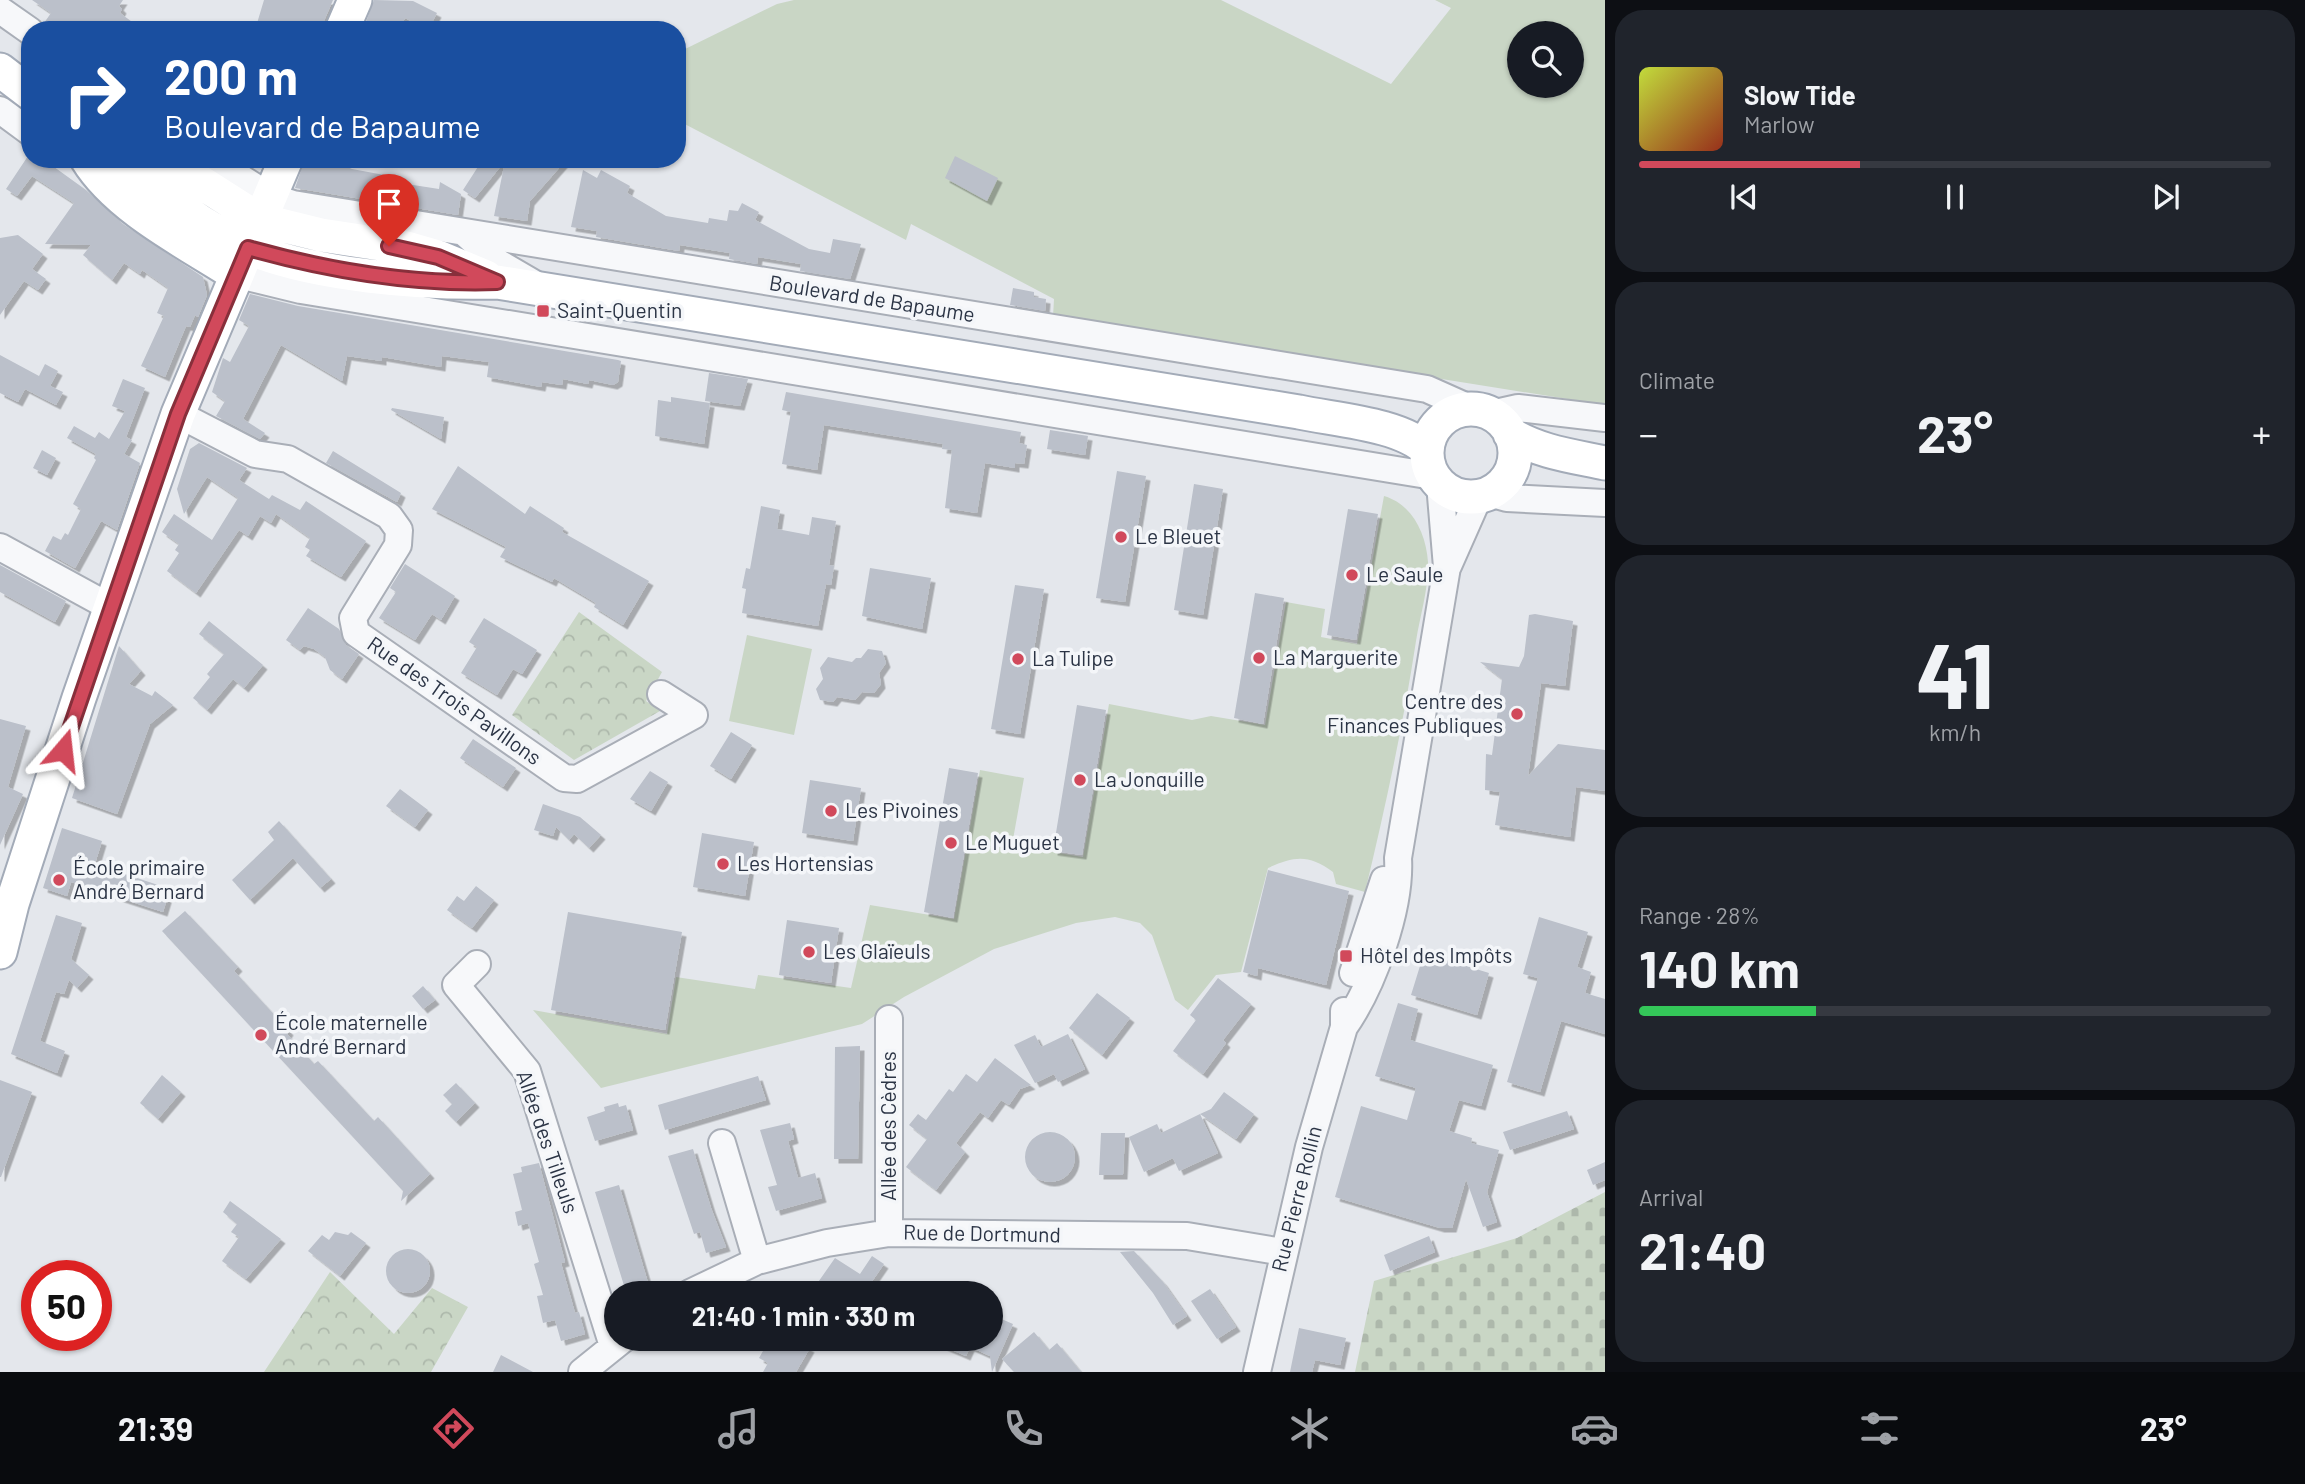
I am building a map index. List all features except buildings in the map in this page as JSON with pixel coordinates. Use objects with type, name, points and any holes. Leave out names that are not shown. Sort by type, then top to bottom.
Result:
[{"type":"main road","points":[[346,21],[355,0]]},
{"type":"main road","points":[[0,51],[21,64]]},
{"type":"main road","points":[[0,70],[21,86]]},
{"type":"main road","points":[[105,168],[198,221],[253,234]]},
{"type":"main road","points":[[152,168],[253,234]]},
{"type":"main road","points":[[177,168],[217,195],[253,234]]},
{"type":"main road","points":[[0,952],[6,901],[178,414],[282,168]]},
{"type":"main road","name":"Boulevard de Bapaume","points":[[253,234],[280,245],[418,265],[462,266],[497,282]]},
{"type":"main road","name":"Boulevard de Bapaume","points":[[253,234],[305,264],[414,282],[497,282],[1299,412],[1397,432],[1417,440],[1433,470]]},
{"type":"main road","name":"Boulevard de Bapaume","points":[[1299,412],[1367,412],[1480,419],[1537,447],[1605,463],[1546,469],[1492,489]]},
{"type":"main road","points":[[1480,419],[1514,461],[1492,489],[1458,495],[1433,470],[1434,430],[1480,419]]},
{"type":"street","points":[[0,10],[21,25]]},
{"type":"street","points":[[0,110],[21,125]]},
{"type":"street","points":[[216,168],[253,234],[314,292],[1433,470]]},
{"type":"street","name":"Boulevard de Bapaume","points":[[253,234],[293,204],[1427,389],[1480,419],[1518,408],[1605,418]]},
{"type":"street","points":[[464,233],[497,262],[548,291]]},
{"type":"street","name":"Rue des Trois Pavillons","points":[[178,414],[255,454],[288,459],[389,516],[399,530],[398,545],[353,618],[356,632],[564,778],[576,779],[694,715],[661,694]]},
{"type":"street","name":"Rue Pierre Rollin","points":[[1257,1372],[1309,1147],[1344,1027],[1357,1007],[1388,926],[1399,877],[1398,858],[1447,567],[1433,470]]},
{"type":"street","points":[[1492,489],[1530,500],[1605,503]]},
{"type":"street","name":"Rue Pierre Rollin","points":[[1447,567],[1492,489]]},
{"type":"street","points":[[0,547],[110,607]]},
{"type":"street","name":"Allée des Tilleuls","points":[[477,964],[456,985],[527,1071],[604,1300]]},
{"type":"street","name":"Allée des Cèdres","points":[[889,1019],[889,1233]]},
{"type":"street","points":[[722,1143],[757,1261]]},
{"type":"street","name":"Rue de Dortmund","points":[[715,1281],[757,1261],[827,1243],[889,1233],[1187,1236],[1283,1252]]},
{"type":"street","points":[[582,1372],[607,1351]]},
{"type":"green space","points":[[794,0],[1221,0],[1391,84],[1451,8],[1435,0],[1605,0],[1605,405],[1053,317],[1054,299],[911,224],[906,240],[686,125],[686,49],[777,4]]},
{"type":"green space","points":[[1384,496],[1402,506],[1416,521],[1427,551],[1428,572],[1399,736],[1365,892],[1336,884],[1333,872],[1309,860],[1294,859],[1268,868],[1241,972],[1216,975],[1188,1010],[1175,1000],[1152,935],[1140,923],[1115,917],[1076,923],[994,949],[904,997],[862,1024],[601,1088],[533,1010],[667,1034],[676,977],[755,989],[758,975],[851,988],[870,905],[954,919],[980,770],[1024,778],[1012,845],[1083,857],[1109,704],[1192,720],[1211,716],[1265,725],[1286,602],[1325,609],[1321,637],[1357,644]]},
{"type":"green space","points":[[579,612],[662,672],[646,701],[660,711],[574,760],[512,715]]},
{"type":"green space","points":[[747,635],[812,649],[794,735],[729,721]]},
{"type":"green space","points":[[1605,1192],[1605,1372],[1355,1372],[1374,1281],[1517,1238]]},
{"type":"green space","points":[[330,1272],[394,1334],[432,1288],[468,1307],[431,1372],[264,1372]]},
{"type":"place","name":"Saint-Quentin","points":[[543,311]]},
{"type":"place","name":"Le Bleuet","points":[[1121,537]]},
{"type":"place","name":"Le Saule","points":[[1352,575]]},
{"type":"place","name":"La Marguerite","points":[[1259,658]]},
{"type":"place","name":"La Tulipe","points":[[1018,659]]},
{"type":"place","name":"Centre des Finances Publiques","points":[[1517,714]]},
{"type":"place","name":"La Jonquille","points":[[1080,780]]},
{"type":"place","name":"Les Pivoines","points":[[831,811]]},
{"type":"place","name":"Le Muguet","points":[[951,843]]},
{"type":"place","name":"Les Hortensias","points":[[723,864]]},
{"type":"place","name":"École primaire André Bernard","points":[[59,880]]},
{"type":"place","name":"Les Glaïeuls","points":[[809,952]]},
{"type":"place","name":"Hôtel des Impôts","points":[[1346,956]]},
{"type":"place","name":"École maternelle André Bernard","points":[[261,1035]]},
{"type":"route","points":[[63,750],[178,414],[201,353],[248,248],[305,264],[414,282],[497,282],[438,257],[389,246]]}]
